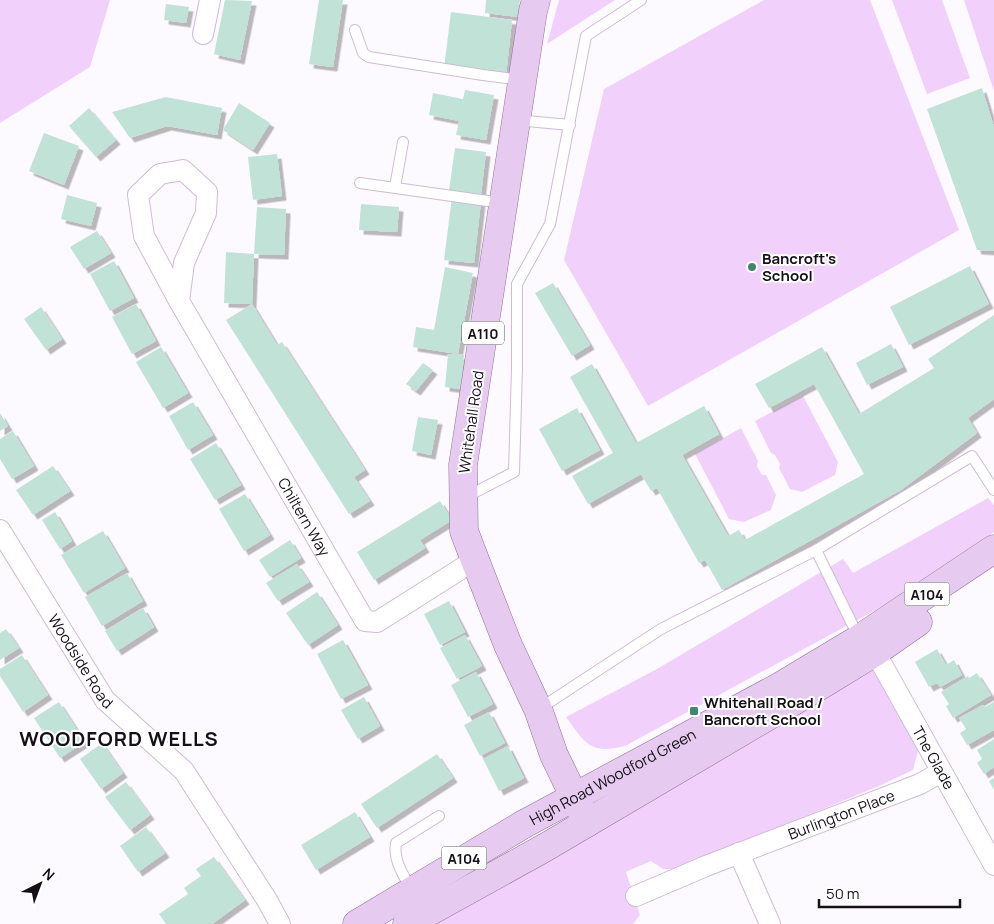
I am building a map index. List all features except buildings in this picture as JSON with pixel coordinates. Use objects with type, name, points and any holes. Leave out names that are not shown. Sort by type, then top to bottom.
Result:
[{"type":"main road","name":"Whitehall Road","points":[[536,0],[532,11],[463,465],[464,531],[511,652],[538,709],[554,755],[588,823]]},
{"type":"main road","name":"High Road Woodford Green","points":[[407,924],[588,823],[867,645],[994,549]]},
{"type":"main road","name":"High Road Woodford Green","points":[[357,924],[468,856],[574,796],[934,610],[994,572]]},
{"type":"street","points":[[203,34],[210,0]]},
{"type":"street","name":"Chiltern Way","points":[[178,302],[184,263],[206,213],[207,192],[183,170],[160,174],[138,195],[144,236],[178,302],[365,621],[378,622],[454,575],[474,560]]},
{"type":"street","name":"Woodside Road","points":[[0,530],[104,700],[184,771],[267,900],[280,924]]},
{"type":"street","name":"The Glade","points":[[867,645],[994,865]]},
{"type":"street","name":"Burlington Place","points":[[636,896],[706,866],[920,784],[942,772]]},
{"type":"street","points":[[739,853],[770,924]]},
{"type":"lane","points":[[463,499],[514,472],[517,284],[550,224],[586,36],[641,0]]},
{"type":"lane","points":[[355,30],[363,53],[369,57],[522,80]]},
{"type":"lane","points":[[516,120],[570,125]]},
{"type":"lane","points":[[395,187],[403,142]]},
{"type":"lane","points":[[360,183],[504,203]]},
{"type":"lane","points":[[538,709],[661,629],[816,550],[972,456],[994,490]]},
{"type":"lane","points":[[816,550],[867,645]]},
{"type":"lane","points":[[412,891],[398,866],[394,853],[396,842],[439,816]]},
{"type":"shaded area","points":[[0,0],[110,0],[90,67],[0,123]]},
{"type":"shaded area","points":[[559,0],[615,0],[547,44]]},
{"type":"shaded area","points":[[764,0],[870,0],[959,230],[648,406],[564,260],[604,89]]},
{"type":"shaded area","points":[[892,0],[942,0],[970,78],[927,94]]},
{"type":"shaded area","points":[[964,0],[994,0],[994,91]]},
{"type":"shaded area","points":[[803,396],[838,462],[835,475],[802,492],[790,489],[779,468],[780,464],[775,455],[771,453],[755,421]]},
{"type":"shaded area","points":[[741,428],[758,461],[757,466],[762,475],[766,475],[776,495],[771,510],[744,522],[729,519],[695,454]]},
{"type":"shaded area","points":[[988,498],[994,505],[994,532],[885,605],[625,746],[604,749],[596,748],[578,734],[566,717],[657,669],[843,559],[853,573]]},
{"type":"shaded area","points":[[874,667],[918,751],[913,770],[879,786],[678,869],[663,869],[651,861],[626,872],[640,915],[633,924],[428,924]]},
{"type":"place","name":"Bancroft's School","points":[[752,267]]},
{"type":"place","name":"Whitehall Road / Bancroft School","points":[[694,711]]},
{"type":"district","name":"WOODFORD WELLS","points":[[119,738]]}]
